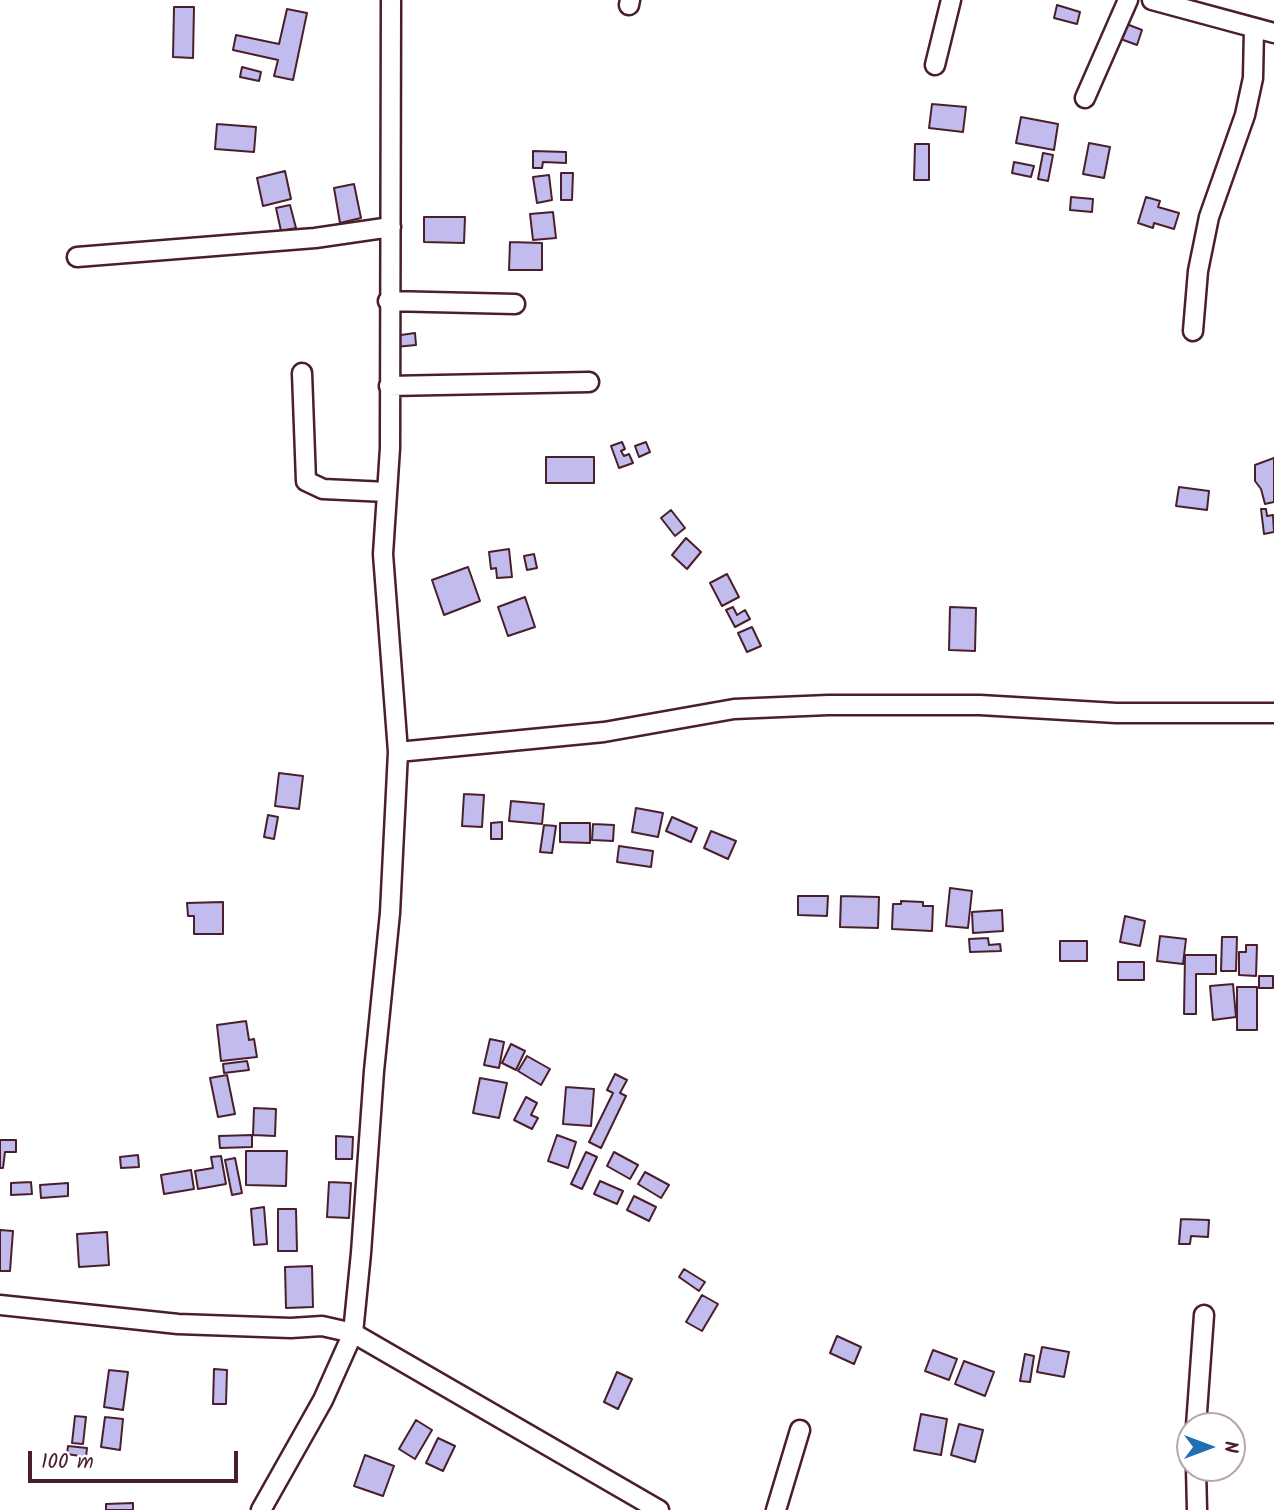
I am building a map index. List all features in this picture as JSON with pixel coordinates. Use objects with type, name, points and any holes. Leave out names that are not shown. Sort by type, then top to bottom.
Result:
[{"type":"street","points":[[261,1510],[323,1400],[353,1333],[390,913],[398,752],[383,554],[389,386],[391,0]]},
{"type":"street","points":[[935,65],[951,0]]},
{"type":"street","points":[[1085,99],[1128,0]]},
{"type":"street","points":[[1152,0],[1274,33]]},
{"type":"street","points":[[1193,331],[1198,271],[1209,217],[1245,115],[1253,78],[1254,29]]},
{"type":"street","points":[[77,257],[315,238],[391,228]]},
{"type":"street","points":[[388,301],[515,304]]},
{"type":"street","points":[[302,373],[306,481],[323,489],[387,492]]},
{"type":"street","points":[[389,386],[589,382]]},
{"type":"street","points":[[398,752],[604,732],[734,709],[828,705],[980,705],[1116,713],[1274,713]]},
{"type":"street","points":[[0,1304],[178,1324],[290,1328],[322,1326],[353,1333],[659,1510]]},
{"type":"street","points":[[1197,1412],[1204,1315]]},
{"type":"street","points":[[776,1510],[800,1430]]},
{"type":"street","points":[[1196,1482],[1197,1510]]},
{"type":"building","points":[[1057,5],[1080,12],[1077,24],[1054,18]]},
{"type":"building","points":[[174,7],[194,7],[193,58],[173,57]]},
{"type":"building","points":[[287,9],[307,13],[293,80],[274,76],[278,60],[233,50],[236,35],[279,44]]},
{"type":"building","points":[[1124,23],[1142,30],[1137,45],[1118,38]]},
{"type":"building","points":[[242,67],[261,72],[259,81],[240,77]]},
{"type":"building","points":[[932,104],[966,107],[963,132],[929,128]]},
{"type":"building","points":[[1021,117],[1058,124],[1054,150],[1016,143]]},
{"type":"building","points":[[217,124],[256,127],[254,152],[215,149]]},
{"type":"building","points":[[1089,143],[1110,147],[1104,178],[1083,174]]},
{"type":"building","points":[[915,144],[929,144],[929,180],[914,180]]},
{"type":"building","points":[[533,151],[566,152],[566,163],[543,162],[542,168],[533,168]]},
{"type":"building","points":[[1043,153],[1053,155],[1048,181],[1038,179]]},
{"type":"building","points":[[1014,162],[1034,166],[1031,177],[1012,173]]},
{"type":"building","points":[[285,171],[291,199],[263,206],[257,178]]},
{"type":"building","points":[[561,173],[573,173],[572,200],[561,200]]},
{"type":"building","points":[[549,175],[552,200],[537,203],[533,177]]},
{"type":"building","points":[[354,184],[361,218],[340,223],[334,188]]},
{"type":"building","points":[[1071,197],[1093,199],[1092,212],[1070,210]]},
{"type":"building","points":[[1146,197],[1160,201],[1158,207],[1179,213],[1174,229],[1154,223],[1153,228],[1138,223]]},
{"type":"building","points":[[290,205],[296,228],[281,231],[276,208]]},
{"type":"building","points":[[553,212],[556,238],[533,240],[530,214]]},
{"type":"building","points":[[424,217],[465,217],[464,243],[424,242]]},
{"type":"building","points":[[510,242],[542,243],[542,270],[509,270]]},
{"type":"building","points":[[415,333],[416,345],[395,347],[394,336]]},
{"type":"building","points":[[622,442],[625,449],[621,451],[624,456],[629,454],[633,463],[619,468],[611,446]]},
{"type":"building","points":[[646,442],[650,452],[639,457],[635,446]]},
{"type":"building","points":[[546,457],[594,457],[594,483],[546,483]]},
{"type":"building","points":[[1274,458],[1274,502],[1265,504],[1261,489],[1255,481],[1255,465]]},
{"type":"building","points":[[1179,487],[1209,491],[1207,510],[1176,506]]},
{"type":"building","points":[[1261,509],[1266,509],[1267,516],[1273,515],[1274,532],[1264,534]]},
{"type":"building","points":[[671,510],[685,528],[675,536],[661,518]]},
{"type":"building","points":[[686,538],[701,552],[687,569],[672,555]]},
{"type":"building","points":[[509,549],[512,577],[497,578],[496,568],[491,569],[489,552]]},
{"type":"building","points":[[534,554],[537,568],[527,570],[524,556]]},
{"type":"building","points":[[468,567],[480,601],[444,615],[432,580]]},
{"type":"building","points":[[727,574],[739,597],[722,606],[710,583]]},
{"type":"building","points":[[525,597],[535,627],[508,636],[498,607]]},
{"type":"building","points":[[733,607],[737,615],[745,610],[750,619],[735,627],[726,610]]},
{"type":"building","points":[[950,607],[976,608],[975,651],[949,650]]},
{"type":"building","points":[[752,627],[761,646],[747,652],[738,633]]},
{"type":"building","points":[[279,773],[303,776],[299,809],[275,806]]},
{"type":"building","points":[[464,794],[484,795],[482,827],[462,826]]},
{"type":"building","points":[[511,801],[544,804],[542,824],[509,821]]},
{"type":"building","points":[[636,808],[663,813],[658,837],[632,832]]},
{"type":"building","points":[[268,815],[278,817],[274,839],[264,837]]},
{"type":"building","points":[[672,817],[697,828],[691,842],[666,831]]},
{"type":"building","points":[[502,822],[502,839],[491,839],[491,823]]},
{"type":"building","points":[[560,823],[590,823],[590,843],[560,842]]},
{"type":"building","points":[[593,824],[614,825],[613,841],[592,840]]},
{"type":"building","points":[[544,825],[556,826],[552,853],[540,852]]},
{"type":"building","points":[[711,831],[736,841],[728,859],[704,848]]},
{"type":"building","points":[[619,846],[653,851],[651,867],[617,862]]},
{"type":"building","points":[[950,888],[972,891],[968,928],[946,926]]},
{"type":"building","points":[[798,896],[828,896],[827,916],[798,915]]},
{"type":"building","points":[[841,896],[879,897],[878,928],[840,927]]},
{"type":"building","points":[[901,901],[923,902],[923,906],[933,906],[932,931],[892,929],[893,904],[901,904]]},
{"type":"building","points":[[223,902],[223,934],[194,934],[194,916],[188,916],[187,903]]},
{"type":"building","points":[[1002,910],[1003,931],[973,933],[972,912]]},
{"type":"building","points":[[1125,916],[1145,921],[1140,946],[1120,942]]},
{"type":"building","points":[[1160,936],[1186,939],[1183,964],[1157,961]]},
{"type":"building","points":[[1222,937],[1237,937],[1236,971],[1221,971]]},
{"type":"building","points":[[988,938],[989,945],[1000,944],[1001,951],[970,952],[969,939]]},
{"type":"building","points":[[1060,941],[1087,941],[1087,961],[1060,961]]},
{"type":"building","points":[[1246,945],[1257,945],[1256,976],[1239,975],[1239,952],[1246,952]]},
{"type":"building","points":[[1185,955],[1216,955],[1216,974],[1196,974],[1196,1014],[1184,1014]]},
{"type":"building","points":[[1118,962],[1144,962],[1144,980],[1118,980]]},
{"type":"building","points":[[1259,976],[1273,976],[1273,988],[1259,988]]},
{"type":"building","points":[[1233,984],[1236,1017],[1213,1020],[1210,986]]},
{"type":"building","points":[[1237,987],[1257,987],[1257,1030],[1237,1030]]},
{"type":"building","points":[[246,1021],[249,1040],[254,1039],[257,1057],[221,1061],[217,1025]]},
{"type":"building","points":[[490,1039],[504,1042],[499,1068],[484,1065]]},
{"type":"building","points":[[511,1044],[525,1051],[516,1070],[502,1063]]},
{"type":"building","points":[[527,1056],[550,1069],[541,1085],[518,1071]]},
{"type":"building","points":[[247,1061],[249,1070],[224,1073],[223,1064]]},
{"type":"building","points":[[615,1074],[627,1080],[620,1093],[626,1096],[601,1148],[589,1142],[613,1093],[607,1090]]},
{"type":"building","points":[[227,1075],[235,1114],[218,1117],[210,1078]]},
{"type":"building","points":[[480,1078],[507,1083],[499,1118],[473,1113]]},
{"type":"building","points":[[566,1087],[594,1089],[591,1126],[563,1124]]},
{"type":"building","points":[[526,1097],[537,1103],[531,1115],[538,1118],[532,1129],[514,1120]]},
{"type":"building","points":[[254,1108],[276,1109],[275,1136],[253,1135]]},
{"type":"building","points":[[252,1135],[252,1147],[220,1148],[219,1136]]},
{"type":"building","points":[[557,1135],[576,1142],[568,1168],[548,1161]]},
{"type":"building","points":[[336,1136],[353,1137],[352,1159],[336,1159]]},
{"type":"building","points":[[0,1140],[16,1140],[16,1152],[5,1152],[3,1168],[0,1168]]},
{"type":"building","points":[[246,1151],[287,1151],[286,1186],[246,1185]]},
{"type":"building","points":[[586,1152],[597,1157],[582,1189],[571,1184]]},
{"type":"building","points":[[614,1152],[638,1165],[630,1179],[607,1166]]},
{"type":"building","points":[[138,1155],[139,1167],[121,1168],[120,1157]]},
{"type":"building","points":[[221,1156],[226,1184],[198,1189],[195,1171],[213,1168],[211,1157]]},
{"type":"building","points":[[235,1158],[242,1193],[232,1195],[225,1160]]},
{"type":"building","points":[[191,1170],[194,1189],[164,1194],[161,1175]]},
{"type":"building","points":[[645,1172],[669,1185],[661,1198],[638,1184]]},
{"type":"building","points":[[600,1181],[623,1191],[617,1204],[594,1194]]},
{"type":"building","points":[[31,1182],[32,1194],[11,1195],[11,1183]]},
{"type":"building","points":[[329,1182],[351,1183],[349,1218],[327,1217]]},
{"type":"building","points":[[68,1183],[68,1196],[41,1198],[40,1185]]},
{"type":"building","points":[[634,1196],[656,1207],[649,1221],[627,1210]]},
{"type":"building","points":[[264,1207],[267,1244],[254,1245],[251,1209]]},
{"type":"building","points":[[278,1209],[296,1209],[297,1251],[278,1251]]},
{"type":"building","points":[[1181,1219],[1209,1220],[1208,1237],[1191,1236],[1190,1244],[1179,1244]]},
{"type":"building","points":[[0,1230],[13,1231],[10,1271],[0,1271]]},
{"type":"building","points":[[107,1232],[109,1265],[79,1267],[77,1234]]},
{"type":"building","points":[[312,1266],[313,1307],[286,1308],[285,1267]]},
{"type":"building","points":[[684,1269],[705,1282],[699,1291],[679,1277]]},
{"type":"building","points":[[702,1295],[718,1304],[702,1331],[686,1322]]},
{"type":"building","points":[[837,1336],[861,1347],[854,1364],[830,1353]]},
{"type":"building","points":[[1042,1347],[1069,1352],[1064,1377],[1037,1372]]},
{"type":"building","points":[[933,1350],[957,1359],[949,1380],[925,1371]]},
{"type":"building","points":[[1025,1354],[1034,1356],[1030,1382],[1020,1381]]},
{"type":"building","points":[[964,1361],[994,1372],[985,1396],[955,1384]]},
{"type":"building","points":[[214,1369],[227,1370],[226,1404],[213,1404]]},
{"type":"building","points":[[109,1370],[128,1372],[123,1410],[104,1407]]},
{"type":"building","points":[[617,1372],[632,1379],[618,1409],[604,1402]]},
{"type":"building","points":[[921,1414],[947,1419],[941,1455],[914,1450]]},
{"type":"building","points":[[75,1416],[86,1417],[83,1444],[72,1443]]},
{"type":"building","points":[[105,1417],[123,1419],[120,1450],[101,1447]]},
{"type":"building","points":[[416,1420],[432,1430],[415,1459],[399,1449]]},
{"type":"building","points":[[959,1424],[983,1430],[975,1462],[951,1455]]},
{"type":"building","points":[[438,1438],[455,1446],[443,1471],[426,1463]]},
{"type":"building","points":[[68,1446],[87,1448],[86,1457],[67,1454]]},
{"type":"building","points":[[365,1455],[394,1466],[383,1496],[354,1486]]},
{"type":"building","points":[[133,1503],[133,1510],[106,1510],[106,1504]]}]
